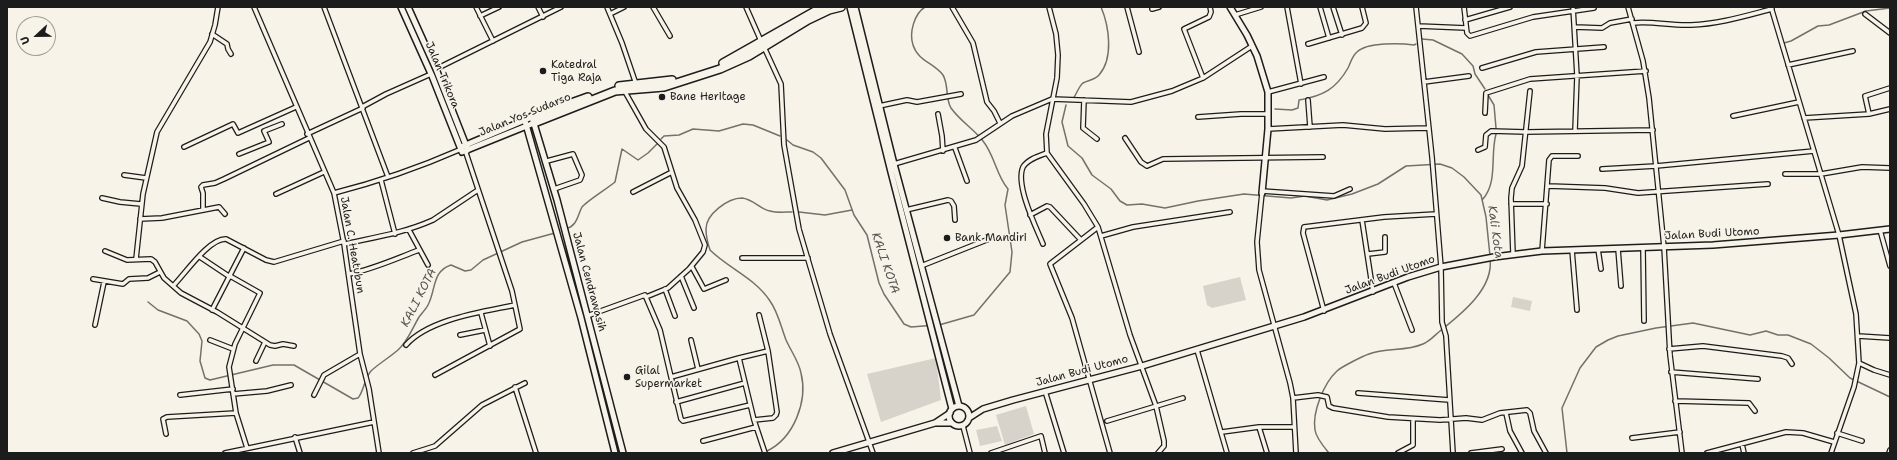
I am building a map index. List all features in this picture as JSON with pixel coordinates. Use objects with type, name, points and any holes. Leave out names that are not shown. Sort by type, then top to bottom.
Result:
[{"type":"highway","name":"Jalan Yos Sudarso","points":[[533,120],[612,88],[637,86],[664,87],[695,78],[738,62],[803,16],[822,7]]},
{"type":"highway","name":"Jalan Yos Sudarso","points":[[763,45],[808,20],[829,10],[841,7]]},
{"type":"highway","name":"Jalan Yos Sudarso","points":[[533,120],[637,86]]},
{"type":"street","points":[[136,259],[141,204],[146,178],[160,125],[197,66],[212,34],[218,7]]},
{"type":"street","name":"Jalan C. Heatubun","points":[[254,7],[307,134],[334,193],[344,242],[360,354],[369,389],[379,453]]},
{"type":"street","points":[[324,7],[388,177]]},
{"type":"street","name":"Jalan Trikora","points":[[401,7],[464,150]]},
{"type":"street","name":"Jalan Trikora","points":[[408,7],[436,69],[464,150]]},
{"type":"street","points":[[476,7],[493,41]]},
{"type":"street","points":[[480,16],[499,7]]},
{"type":"street","points":[[538,7],[543,17]]},
{"type":"street","points":[[436,69],[561,7]]},
{"type":"street","points":[[606,7],[637,86]]},
{"type":"street","points":[[610,14],[624,7]]},
{"type":"street","points":[[654,7],[670,36]]},
{"type":"street","points":[[746,7],[781,84],[784,145],[799,229],[830,334],[873,453]]},
{"type":"street","points":[[833,453],[935,423],[952,423],[956,426],[963,426],[970,418],[967,410],[959,406],[921,266],[904,211],[850,7]]},
{"type":"street","points":[[855,7],[894,164],[951,411],[952,423]]},
{"type":"street","points":[[952,7],[973,43],[987,102],[994,111],[1000,124]]},
{"type":"street","points":[[1049,7],[1056,34],[1058,55],[1046,134],[1047,153],[1084,204],[1101,236],[1130,335],[1156,406],[1164,441],[1164,446],[1158,453]]},
{"type":"street","points":[[1127,7],[1139,52]]},
{"type":"street","points":[[1152,9],[1159,7]]},
{"type":"street","points":[[1203,78],[1184,29],[1209,17],[1211,12],[1210,7]]},
{"type":"street","points":[[1230,7],[1252,46],[1268,92],[1268,129],[1257,242],[1258,259],[1265,292],[1293,398],[1296,453]]},
{"type":"street","points":[[1235,15],[1261,7]]},
{"type":"street","points":[[1286,7],[1301,84]]},
{"type":"street","points":[[1320,7],[1329,38]]},
{"type":"street","points":[[1333,7],[1342,34]]},
{"type":"street","points":[[1308,44],[1364,26],[1365,20],[1362,7]]},
{"type":"street","points":[[1416,7],[1432,157],[1441,267],[1442,324],[1446,332],[1449,400],[1454,453]]},
{"type":"street","points":[[1464,7],[1467,35],[1470,36],[1534,17],[1573,9],[1594,8]]},
{"type":"street","points":[[1465,20],[1510,7]]},
{"type":"street","points":[[1628,7],[1646,71],[1664,247],[1667,332],[1682,453]]},
{"type":"street","points":[[1575,27],[1602,28],[1610,23],[1632,21],[1653,21],[1692,25],[1731,20],[1772,8],[1839,235],[1854,301],[1859,363],[1854,387],[1831,453]]},
{"type":"street","points":[[1573,9],[1577,49],[1574,131]]},
{"type":"street","points":[[1865,14],[1890,33]]},
{"type":"street","points":[[1418,26],[1466,28]]},
{"type":"street","points":[[212,34],[227,44],[231,54]]},
{"type":"street","points":[[894,164],[955,148],[978,139],[1012,116],[1052,99],[1130,102],[1148,99],[1203,78],[1252,46]]},
{"type":"street","points":[[1482,68],[1524,54],[1604,47]]},
{"type":"street","points":[[1788,65],[1853,51]]},
{"type":"street","points":[[1485,113],[1485,95],[1488,91],[1530,79],[1646,71]]},
{"type":"street","points":[[307,134],[386,94],[431,74]]},
{"type":"street","points":[[1424,82],[1469,76]]},
{"type":"street","points":[[1268,92],[1324,77]]},
{"type":"street","points":[[1869,114],[1865,96],[1890,88]]},
{"type":"street","points":[[587,316],[642,295],[646,297],[665,289],[692,267],[703,252],[705,245],[695,220],[677,188],[664,147],[646,129],[624,90]]},
{"type":"street","points":[[1512,254],[1512,188],[1522,166],[1530,91]]},
{"type":"street","points":[[879,106],[906,100],[917,102],[961,94]]},
{"type":"street","points":[[1084,100],[1082,128],[1097,140]]},
{"type":"street","points":[[1308,100],[1310,127]]},
{"type":"street","points":[[1733,116],[1799,102]]},
{"type":"street","points":[[184,147],[233,124],[238,133],[296,107]]},
{"type":"street","points":[[1804,118],[1869,114],[1890,109]]},
{"type":"street","points":[[938,114],[943,151]]},
{"type":"street","points":[[1198,117],[1267,114]]},
{"type":"street","name":"Jalan Yos Sudarso","points":[[464,150],[533,120]]},
{"type":"street","name":"Jalan Cendrawasih","points":[[533,120],[547,161],[587,316],[603,388],[615,453]]},
{"type":"street","points":[[239,154],[269,142],[264,132],[282,124]]},
{"type":"street","name":"Jalan Cendrawasih","points":[[525,124],[549,204],[567,272],[623,453]]},
{"type":"street","points":[[1268,129],[1343,125],[1385,128],[1428,128]]},
{"type":"street","points":[[1478,150],[1485,147],[1486,135],[1488,132],[1652,130]]},
{"type":"street","points":[[203,210],[203,192],[200,187],[224,179],[309,138]]},
{"type":"street","points":[[1125,138],[1141,162],[1147,166],[1163,159],[1323,157]]},
{"type":"street","points":[[955,148],[967,180]]},
{"type":"street","points":[[334,193],[381,180],[464,150],[510,286],[520,329],[435,375]]},
{"type":"street","points":[[1602,169],[1656,166],[1814,151]]},
{"type":"street","points":[[1043,244],[1030,215],[1024,196],[1023,169],[1030,160],[1047,153]]},
{"type":"street","points":[[547,161],[573,154],[582,175],[580,180],[554,189]]},
{"type":"street","points":[[1542,251],[1547,204],[1549,160],[1552,156],[1578,156]]},
{"type":"street","points":[[1786,174],[1821,174],[1856,167],[1890,168]]},
{"type":"street","points":[[276,194],[324,172]]},
{"type":"street","points":[[633,192],[672,172]]},
{"type":"street","points":[[124,175],[146,178]]},
{"type":"street","points":[[381,180],[395,234]]},
{"type":"street","points":[[1548,186],[1586,186],[1638,194],[1768,184]]},
{"type":"street","points":[[1262,192],[1334,196],[1350,189]]},
{"type":"street","points":[[173,286],[208,247],[221,239],[226,239],[268,261],[274,262],[344,242],[385,234],[395,234],[409,230],[433,220],[478,190]]},
{"type":"street","points":[[102,198],[120,202],[141,204]]},
{"type":"street","points":[[549,204],[557,200]]},
{"type":"street","points":[[904,211],[948,200],[951,201],[954,206],[955,220]]},
{"type":"street","points":[[1511,204],[1547,204]]},
{"type":"street","points":[[1030,215],[1047,206],[1050,207],[1081,240]]},
{"type":"street","points":[[140,219],[162,218],[219,207],[225,214]]},
{"type":"street","points":[[1101,236],[1133,227],[1230,212]]},
{"type":"street","points":[[1324,311],[1303,233],[1304,227],[1362,220],[1436,214]]},
{"type":"street","points":[[1362,220],[1373,292]]},
{"type":"street","points":[[1098,228],[1050,264],[1072,318],[1110,453]]},
{"type":"street","name":"Jalan Budi Utomo","points":[[967,410],[983,409],[1197,350],[1324,311],[1394,283],[1441,267],[1486,258],[1542,251],[1713,245],[1839,235],[1890,229]]},
{"type":"street","points":[[409,230],[428,265]]},
{"type":"street","points":[[1880,230],[1890,266]]},
{"type":"street","points":[[1368,254],[1385,252],[1386,237]]},
{"type":"street","points":[[921,266],[989,239]]},
{"type":"street","points":[[212,310],[244,248]]},
{"type":"street","points":[[1642,248],[1644,321]]},
{"type":"street","points":[[1598,249],[1601,269]]},
{"type":"street","points":[[1618,249],[1621,286]]},
{"type":"street","points":[[349,274],[393,262],[396,258],[419,250]]},
{"type":"street","points":[[1572,250],[1577,310]]},
{"type":"street","points":[[105,251],[127,260],[151,259],[155,262],[160,272],[173,286],[186,296],[242,327],[265,342],[274,346],[283,344],[294,346]]},
{"type":"street","points":[[200,257],[260,293],[242,327],[233,349],[229,367],[236,413],[245,450]]},
{"type":"street","points":[[742,258],[808,258]]},
{"type":"street","points":[[692,267],[704,289],[726,280]]},
{"type":"street","points":[[567,272],[574,270]]},
{"type":"street","points":[[93,279],[104,282],[126,284],[129,279],[148,278],[160,272]]},
{"type":"street","points":[[681,276],[694,308]]},
{"type":"street","points":[[95,325],[104,282]]},
{"type":"street","points":[[1394,283],[1412,330]]},
{"type":"street","points":[[665,289],[675,316]]},
{"type":"street","points":[[646,297],[660,330],[680,419],[685,422],[750,405]]},
{"type":"street","points":[[406,345],[414,336],[449,321],[481,312],[515,305]]},
{"type":"street","points":[[481,312],[490,346]]},
{"type":"street","points":[[754,420],[773,418],[776,415],[768,351],[759,315]]},
{"type":"street","points":[[460,335],[485,330]]},
{"type":"street","points":[[1858,336],[1890,338]]},
{"type":"street","points":[[210,340],[233,349]]},
{"type":"street","points":[[690,340],[698,369]]},
{"type":"street","points":[[256,361],[265,342]]},
{"type":"street","points":[[1669,349],[1702,346],[1782,356],[1788,358],[1792,364]]},
{"type":"street","points":[[1197,350],[1227,453]]},
{"type":"street","points":[[671,377],[768,351]]},
{"type":"street","points":[[314,395],[324,375],[360,354]]},
{"type":"street","points":[[739,358],[754,420],[765,453]]},
{"type":"street","points":[[1859,363],[1890,375]]},
{"type":"street","points":[[1671,372],[1758,379]]},
{"type":"street","points":[[413,453],[435,446],[482,405],[525,383]]},
{"type":"street","points":[[676,402],[745,383]]},
{"type":"street","points":[[180,395],[267,391],[291,385]]},
{"type":"street","points":[[515,387],[536,453]]},
{"type":"street","points":[[1045,391],[1064,453]]},
{"type":"street","points":[[1358,393],[1449,400]]},
{"type":"street","points":[[1293,398],[1318,395],[1325,396],[1328,398],[1329,406],[1332,408],[1413,419],[1452,420],[1473,418],[1482,420],[1495,415],[1528,410],[1534,431],[1546,453]]},
{"type":"street","points":[[1107,421],[1183,398]]},
{"type":"street","points":[[1675,401],[1749,402],[1755,411]]},
{"type":"street","points":[[935,423],[959,406]]},
{"type":"street","name":"Jalan Budi Utomo","points":[[970,418],[983,409]]},
{"type":"street","points":[[166,434],[163,419],[167,416],[236,413]]},
{"type":"street","points":[[1506,413],[1510,431],[1522,453]]},
{"type":"street","points":[[1398,453],[1413,445],[1413,419]]},
{"type":"street","points":[[225,453],[245,450],[295,437],[374,422]]},
{"type":"street","points":[[963,426],[970,453]]},
{"type":"street","points":[[703,440],[756,427]]},
{"type":"street","points":[[1222,432],[1259,427],[1294,427]]},
{"type":"street","points":[[1259,427],[1267,453]]},
{"type":"street","points":[[1632,438],[1680,432]]},
{"type":"street","points":[[1707,453],[1786,432],[1803,433],[1834,442]]},
{"type":"street","points":[[1837,433],[1862,441]]},
{"type":"street","points":[[991,453],[1003,451],[1041,436],[1045,453]]},
{"type":"street","points":[[295,437],[300,453]]},
{"type":"street","points":[[1742,444],[1744,453]]},
{"type":"street","points":[[1471,453],[1502,449]]},
{"type":"shaded area","points":[[1240,277],[1246,300],[1212,308],[1207,305],[1203,286]]},
{"type":"shaded area","points":[[1513,297],[1532,301],[1530,311],[1511,307]]},
{"type":"shaded area","points":[[936,358],[941,400],[881,422],[867,374]]},
{"type":"shaded area","points":[[1026,406],[1034,434],[1005,445],[996,415]]},
{"type":"shaded area","points":[[997,426],[1002,441],[980,446],[976,430]]},
{"type":"waterway","name":"KALI KOTA","points":[[925,7],[918,14],[913,24],[913,45],[919,55],[943,75],[951,108],[983,141],[1004,184],[1008,189],[1005,205],[1012,252],[1010,272],[974,315],[939,325]]},
{"type":"waterway","name":"KALI KOTA","points":[[1073,99],[1083,83],[1096,78],[1099,75],[1107,60],[1109,42],[1108,32],[1101,7]]},
{"type":"waterway","points":[[1784,43],[1791,41],[1818,26],[1829,25],[1866,11],[1890,8]]},
{"type":"waterway","points":[[1422,39],[1433,40],[1462,54],[1473,66],[1475,74],[1485,89]]},
{"type":"waterway","points":[[1275,109],[1292,110],[1298,108],[1299,100],[1322,94],[1334,86],[1348,68],[1354,55],[1368,46],[1384,44],[1416,44]]},
{"type":"waterway","points":[[1488,95],[1494,105],[1496,128]]},
{"type":"waterway","name":"Kali Kota","points":[[1066,105],[1062,122],[1068,146],[1082,158],[1092,175],[1111,189],[1120,201],[1127,205],[1142,204],[1165,208],[1244,194],[1291,198],[1305,196],[1327,200],[1352,194],[1378,184],[1406,166],[1440,164],[1452,168],[1464,177],[1481,195],[1486,217],[1490,256]]},
{"type":"waterway","name":"KALI KOTA","points":[[661,139],[664,136],[679,135],[693,129],[719,131],[743,124],[753,125],[780,136]]},
{"type":"waterway","points":[[1483,199],[1491,185],[1494,142],[1496,134]]},
{"type":"waterway","name":"KALI KOTA","points":[[787,140],[793,145],[813,152],[821,158],[845,190],[854,215],[867,235],[879,283],[884,294],[904,324],[911,327],[936,325]]},
{"type":"waterway","name":"KALI KOTA","points":[[566,229],[575,223],[582,207],[585,204],[615,182],[622,149],[638,160],[658,143]]},
{"type":"waterway","points":[[767,451],[785,437],[797,418],[803,384],[800,369],[770,301],[757,286],[710,250],[706,229],[707,223],[714,213],[724,204],[736,199],[746,199],[770,211],[792,212]]},
{"type":"waterway","points":[[799,212],[825,215],[852,210]]},
{"type":"waterway","name":"KALI KOTA","points":[[148,302],[158,310],[187,321],[199,334],[202,341],[200,361],[205,378],[210,380],[273,365],[294,365],[353,399],[358,398],[362,392],[371,371],[405,343],[431,299],[437,276],[445,268],[451,265],[465,271],[471,270],[483,260],[522,242],[555,233]]},
{"type":"waterway","name":"Kali Kota","points":[[1329,453],[1317,436],[1315,430],[1315,415],[1320,398],[1332,376],[1343,367],[1369,354],[1409,348],[1423,344],[1430,340],[1466,309],[1481,291],[1487,281],[1490,270],[1490,259]]},
{"type":"waterway","name":"Kali Kota","points":[[1567,453],[1562,408],[1580,368],[1596,347],[1608,340],[1618,336],[1656,328],[1693,323],[1750,335],[1766,331],[1778,335],[1788,335],[1811,344],[1829,358],[1850,378],[1890,397]]},
{"type":"place","name":"Katedral Tiga Raja","points":[[543,71]]},
{"type":"place","name":"Bane Heritage","points":[[662,97]]},
{"type":"place","name":"Bank Mandiri","points":[[947,238]]},
{"type":"place","name":"Gilal Supermarket","points":[[627,377]]}]
